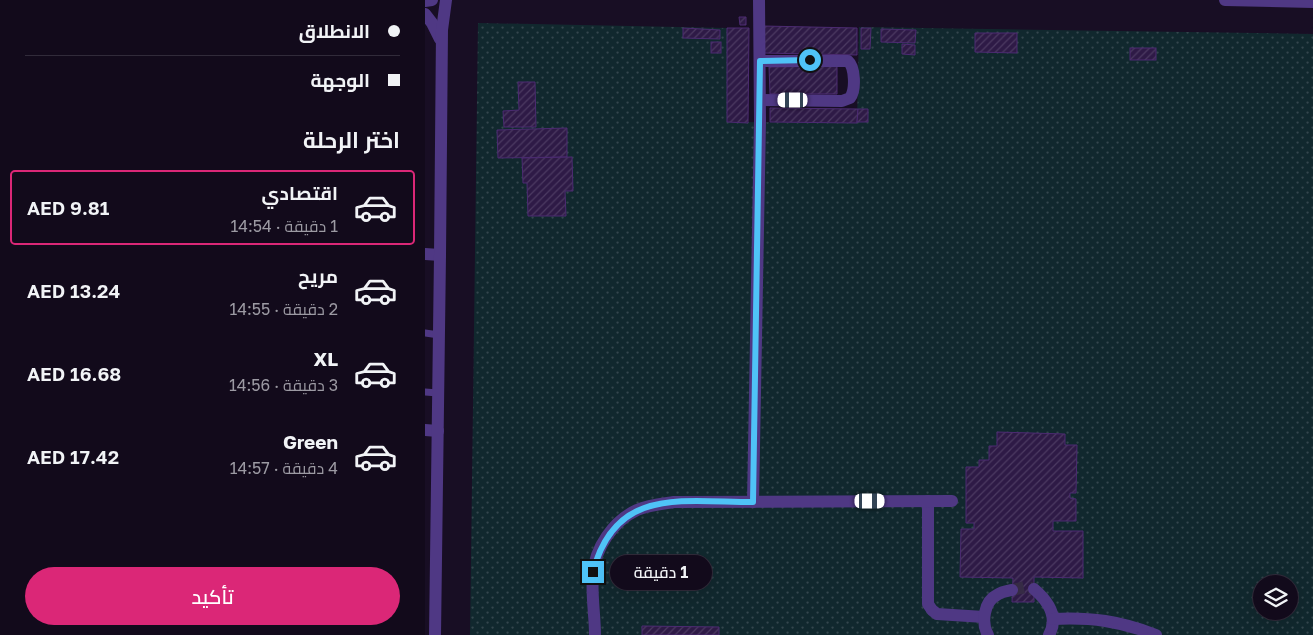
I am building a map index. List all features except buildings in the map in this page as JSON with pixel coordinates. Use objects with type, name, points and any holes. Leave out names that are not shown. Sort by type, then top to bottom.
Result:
[{"type":"street","points":[[425,1],[431,0]]},
{"type":"street","points":[[435,635],[430,575],[431,431],[438,393],[441,255],[441,41],[446,0]]},
{"type":"street","points":[[753,502],[760,100],[759,0]]},
{"type":"street","points":[[1225,0],[1313,2]]},
{"type":"street","points":[[425,14],[441,41]]},
{"type":"street","points":[[760,61],[848,61],[852,68],[853,89],[851,98],[842,101],[760,100]]},
{"type":"street","points":[[425,254],[441,255]]},
{"type":"street","points":[[928,501],[928,604],[937,614],[984,617]]},
{"type":"street","points":[[595,635],[593,572],[598,553],[607,536],[620,521],[636,511],[655,504],[674,502],[952,501]]},
{"type":"street","points":[[1034,589],[1048,603],[1053,619],[1049,635]]},
{"type":"street","points":[[988,635],[984,617],[989,602],[995,595],[1012,590]]},
{"type":"street","points":[[1053,619],[1079,617],[1107,620],[1134,626],[1156,635]]},
{"type":"lane","points":[[425,333],[439,335]]},
{"type":"lane","points":[[425,392],[438,393]]},
{"type":"green space","points":[[478,23],[727,28],[727,122],[857,123],[859,27],[1313,34],[1313,635],[470,635]]},
{"type":"tunnel","points":[[1012,590],[1026,587],[1034,589]]},
{"type":"route","points":[[593,572],[598,553],[607,536],[620,521],[636,511],[655,504],[674,502],[753,502],[760,61],[810,60]]}]
